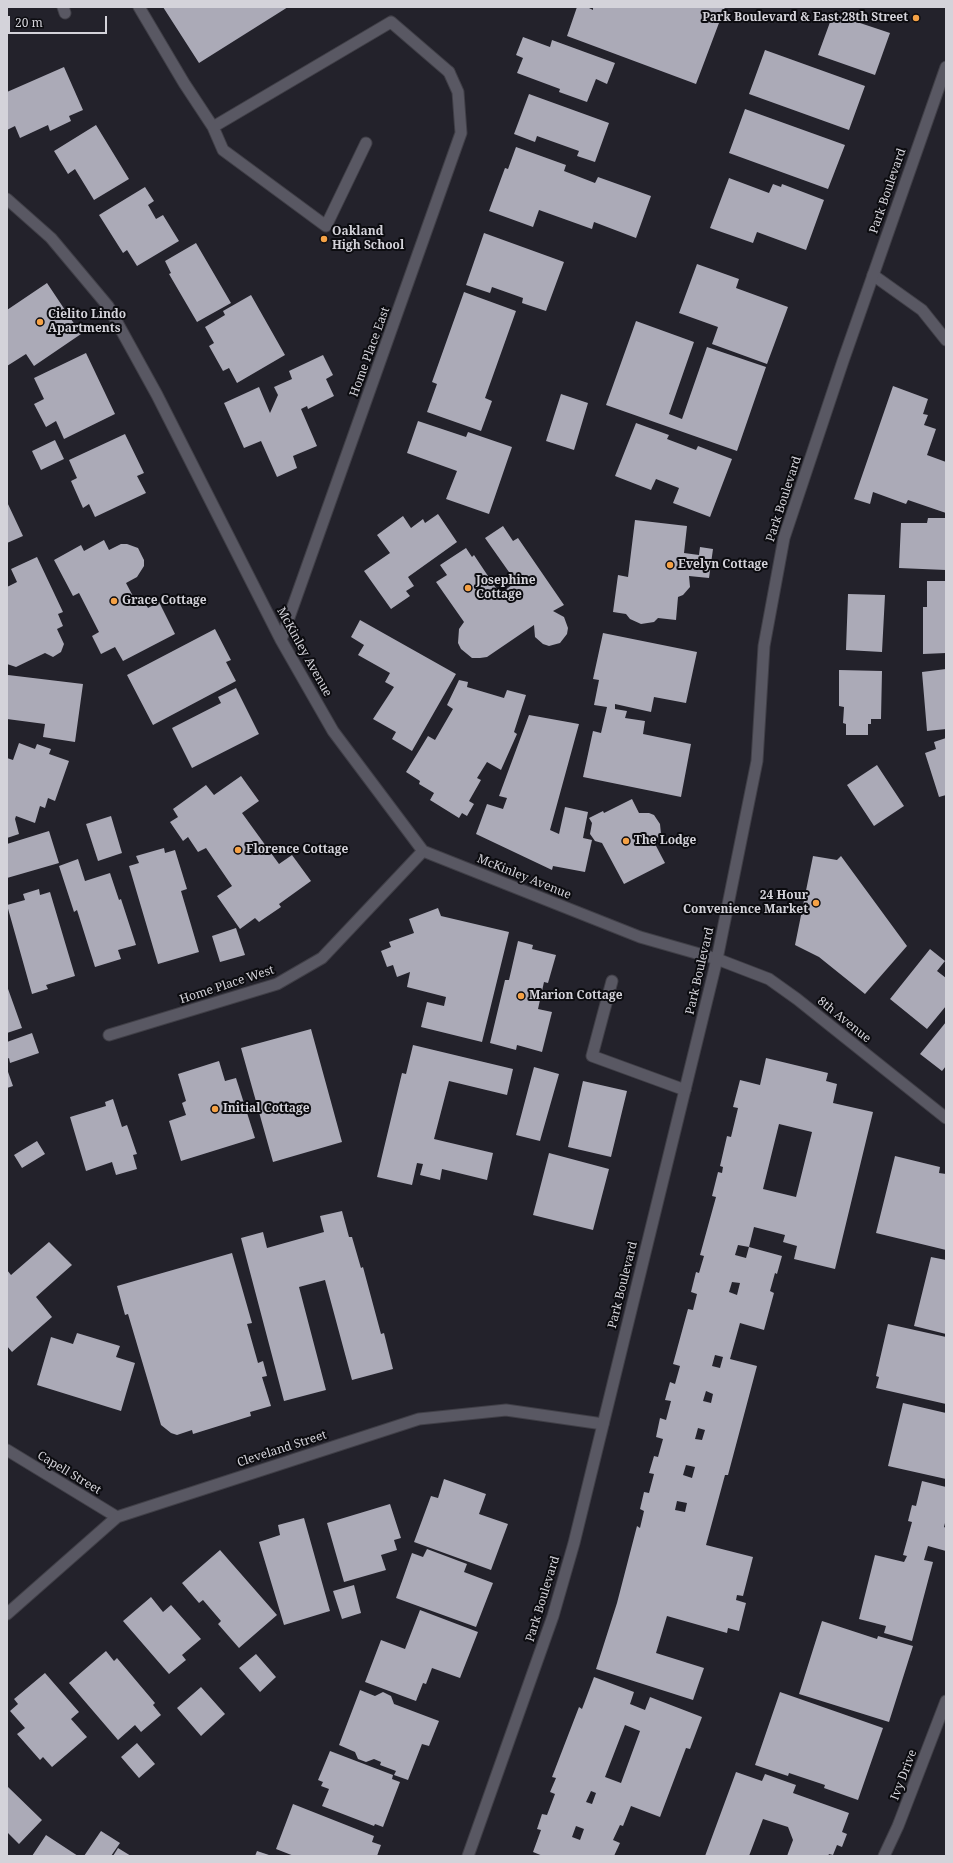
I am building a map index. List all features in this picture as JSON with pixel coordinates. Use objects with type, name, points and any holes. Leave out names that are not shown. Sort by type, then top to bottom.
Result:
[{"type":"street","points":[[139,7],[184,83],[213,127],[224,150],[326,226],[366,143]]},
{"type":"street","name":"Home Place East","points":[[213,127],[391,22],[449,72],[458,92],[462,134],[281,640]]},
{"type":"street","name":"Park Boulevard","points":[[468,1856],[553,1616],[574,1543],[717,959],[757,761],[764,646],[784,538],[873,275],[946,67]]},
{"type":"street","name":"McKinley Avenue","points":[[7,199],[51,238],[108,306],[157,395],[281,640],[334,731],[423,851],[640,937],[717,959]]},
{"type":"street","points":[[873,275],[922,310],[946,340]]},
{"type":"street","name":"Home Place West","points":[[110,1035],[277,984],[322,958],[423,851]]},
{"type":"street","name":"8th Avenue","points":[[717,959],[769,979],[798,999],[946,1118]]},
{"type":"street","points":[[612,981],[592,1056],[685,1090]]},
{"type":"street","name":"Cleveland Street","points":[[7,1614],[116,1517],[419,1418],[506,1410],[603,1424]]},
{"type":"street","name":"Capell Street","points":[[7,1450],[116,1517]]},
{"type":"street","name":"Ivy Drive","points":[[884,1856],[898,1826],[946,1701]]},
{"type":"building","points":[[163,7],[288,7],[199,63]]},
{"type":"building","points":[[577,7],[587,7],[593,10],[593,7],[725,7],[696,84],[567,36]]},
{"type":"building","points":[[833,14],[890,33],[875,75],[818,55]]},
{"type":"building","points":[[523,37],[550,47],[552,40],[615,63],[607,84],[596,79],[587,102],[559,92],[560,89],[517,73],[523,58],[516,55]]},
{"type":"building","points":[[765,50],[865,86],[849,130],[749,94]]},
{"type":"building","points":[[64,67],[83,110],[69,116],[71,121],[50,131],[48,125],[20,138],[15,126],[7,130],[7,92]]},
{"type":"building","points":[[529,94],[609,123],[595,162],[577,156],[579,151],[537,136],[535,142],[514,134]]},
{"type":"building","points":[[745,109],[845,145],[828,189],[729,153]]},
{"type":"building","points":[[96,125],[129,179],[94,200],[75,169],[68,174],[54,151]]},
{"type":"building","points":[[516,147],[566,165],[564,171],[595,183],[598,177],[651,196],[636,238],[594,222],[592,229],[539,210],[533,227],[489,211],[505,168],[508,169]]},
{"type":"building","points":[[729,178],[769,193],[773,184],[781,187],[782,184],[824,200],[806,250],[757,232],[753,243],[710,228]]},
{"type":"building","points":[[145,187],[154,201],[148,205],[156,219],[163,215],[179,241],[137,266],[127,250],[123,253],[99,215]]},
{"type":"building","points":[[484,233],[564,262],[546,311],[522,303],[523,298],[492,287],[490,293],[466,285]]},
{"type":"building","points":[[196,243],[231,303],[197,322],[169,274],[171,273],[165,261]]},
{"type":"building","points":[[697,264],[739,279],[736,288],[788,307],[767,364],[712,344],[718,327],[679,313]]},
{"type":"building","name":"Cielito Lindo Apartments","points":[[47,283],[81,334],[34,366],[26,354],[7,366],[7,310]]},
{"type":"building","points":[[464,292],[516,311],[485,398],[492,401],[481,431],[427,412],[437,384],[432,382]]},
{"type":"building","points":[[251,295],[285,355],[237,383],[229,368],[223,371],[209,346],[214,343],[205,327],[225,315],[223,311]]},
{"type":"building","points":[[636,321],[694,342],[669,414],[682,419],[707,347],[766,367],[737,451],[606,405]]},
{"type":"building","points":[[86,353],[115,414],[64,439],[56,421],[46,427],[34,404],[44,399],[34,378]]},
{"type":"building","points":[[323,355],[333,375],[326,379],[334,396],[308,409],[307,406],[301,409],[317,446],[293,456],[297,468],[277,477],[261,441],[244,448],[224,403],[259,387],[270,413],[278,395],[274,387],[292,379],[289,371]]},
{"type":"building","points":[[893,386],[928,399],[923,414],[928,415],[924,425],[936,429],[927,455],[946,462],[946,513],[908,500],[906,504],[873,492],[870,504],[854,499]]},
{"type":"building","points":[[561,394],[588,403],[574,450],[546,441]]},
{"type":"building","points":[[418,421],[466,437],[468,432],[512,447],[489,514],[446,499],[457,471],[407,453]]},
{"type":"building","points":[[636,423],[669,435],[667,439],[696,450],[698,446],[732,459],[710,517],[673,503],[679,488],[656,479],[651,490],[615,476]]},
{"type":"building","points":[[125,434],[144,473],[137,476],[146,493],[95,517],[89,504],[83,508],[71,481],[77,478],[69,460]]},
{"type":"building","points":[[55,440],[64,459],[41,470],[32,451]]},
{"type":"building","points":[[7,502],[23,536],[7,543]]},
{"type":"building","points":[[438,514],[457,542],[408,577],[414,586],[406,591],[410,596],[391,609],[364,571],[390,553],[377,535],[403,516],[411,528],[423,519],[425,523]]},
{"type":"building","points":[[928,518],[946,518],[946,570],[899,568],[901,523],[927,523]]},
{"type":"building","name":"Evelyn Cottage","points":[[635,520],[687,526],[684,553],[699,555],[700,547],[713,549],[709,578],[689,576],[690,587],[683,595],[678,597],[676,620],[658,618],[654,622],[641,624],[630,619],[626,614],[613,612],[618,575],[628,577]]},
{"type":"building","name":"Josephine Cottage","points":[[503,526],[513,541],[518,538],[564,605],[553,611],[564,617],[568,628],[567,634],[560,643],[549,646],[543,644],[535,637],[534,625],[487,657],[472,658],[461,649],[458,643],[459,629],[464,622],[436,582],[447,575],[440,565],[466,548],[472,557],[474,555],[500,594],[516,582],[485,538]]},
{"type":"building","name":"Grace Cottage","points":[[104,540],[109,550],[121,544],[127,544],[138,548],[144,560],[144,566],[137,577],[126,583],[135,600],[142,597],[148,608],[159,602],[175,634],[123,661],[115,647],[101,654],[92,636],[99,632],[79,593],[73,596],[54,560],[81,545],[84,551]]},
{"type":"building","points":[[37,557],[63,612],[58,614],[63,626],[57,629],[64,644],[61,652],[53,657],[45,653],[16,667],[7,664],[7,587],[17,582],[11,569]]},
{"type":"building","points":[[927,581],[946,581],[946,653],[923,654],[923,607],[927,607]]},
{"type":"building","points":[[848,594],[885,595],[882,652],[846,650]]},
{"type":"building","points":[[360,620],[456,674],[412,751],[392,739],[396,732],[373,719],[394,687],[385,682],[390,673],[358,655],[364,645],[351,637]]},
{"type":"building","points":[[215,629],[231,660],[226,662],[236,681],[153,725],[127,675]]},
{"type":"building","points":[[603,633],[697,652],[686,703],[654,697],[651,712],[615,704],[615,709],[627,711],[625,718],[645,721],[643,734],[691,744],[681,797],[583,777],[593,731],[601,733],[607,707],[594,705],[599,680],[593,679]]},
{"type":"building","points":[[946,669],[946,729],[927,731],[922,672]]},
{"type":"building","points":[[839,670],[882,671],[881,719],[871,719],[871,724],[868,724],[868,735],[846,735],[846,724],[843,723],[844,707],[839,706]]},
{"type":"building","points":[[8,675],[83,684],[75,742],[43,737],[45,724],[7,719]]},
{"type":"building","points":[[459,680],[468,682],[467,687],[504,698],[507,690],[526,695],[514,732],[517,734],[501,770],[487,762],[477,778],[481,780],[469,801],[474,804],[467,816],[462,813],[459,818],[430,800],[434,793],[419,784],[420,781],[406,772],[428,736],[435,740],[453,709],[447,705]]},
{"type":"building","points":[[236,688],[259,734],[192,768],[172,728],[221,703],[218,697]]},
{"type":"building","points":[[529,715],[579,724],[550,830],[559,834],[565,807],[588,812],[583,838],[592,840],[585,872],[553,866],[552,870],[476,834],[487,804],[503,809],[507,798],[499,796]]},
{"type":"building","points":[[946,738],[946,795],[939,797],[925,753],[936,749],[934,742]]},
{"type":"building","points":[[19,743],[35,749],[37,744],[51,749],[49,754],[69,761],[55,801],[48,798],[45,808],[40,806],[35,823],[16,816],[15,819],[19,834],[7,838],[7,758],[13,760]]},
{"type":"building","points":[[877,765],[904,806],[874,826],[847,785]]},
{"type":"building","name":"Florence Cottage","points":[[241,776],[259,801],[242,813],[279,864],[292,855],[311,881],[279,904],[281,907],[259,922],[255,918],[240,929],[217,896],[232,886],[206,848],[198,852],[188,837],[183,841],[170,822],[178,817],[173,809],[206,785],[214,795]]},
{"type":"building","name":"The Lodge","points":[[632,799],[639,813],[649,813],[654,815],[660,824],[661,834],[654,842],[665,863],[624,884],[602,843],[595,841],[590,834],[592,823],[589,818],[603,811],[604,813]]},
{"type":"building","points":[[111,816],[122,853],[98,861],[86,824]]},
{"type":"building","points":[[49,831],[59,863],[7,878],[7,844]]},
{"type":"building","points":[[164,848],[165,853],[175,850],[187,889],[181,891],[199,952],[158,964],[129,866],[139,863],[136,856]]},
{"type":"building","points":[[813,856],[837,860],[841,856],[907,946],[865,994],[819,957],[795,945]]},
{"type":"building","points":[[78,859],[85,881],[110,873],[119,900],[121,899],[136,945],[118,950],[121,959],[95,967],[77,910],[74,912],[59,866]]},
{"type":"building","points":[[39,889],[40,895],[50,892],[75,976],[46,985],[48,989],[32,994],[7,905],[25,900],[23,894]]},
{"type":"building","points":[[438,908],[441,916],[509,932],[482,1042],[421,1027],[427,1002],[444,1006],[446,997],[407,987],[410,972],[397,977],[393,965],[387,967],[381,951],[391,947],[389,942],[414,933],[409,919]]},
{"type":"building","points":[[236,928],[245,955],[220,962],[212,936]]},
{"type":"building","name":"Marion Cottage","points":[[518,941],[533,945],[532,949],[556,955],[548,983],[544,982],[538,1009],[552,1012],[542,1052],[517,1045],[516,1050],[490,1043],[505,980],[509,980]]},
{"type":"building","points":[[930,949],[945,961],[937,971],[946,978],[946,1006],[927,1029],[890,999]]},
{"type":"building","points":[[7,986],[22,1028],[7,1033]]},
{"type":"building","points":[[946,1022],[946,1066],[942,1071],[920,1054]]},
{"type":"building","points":[[311,1029],[342,1142],[273,1162],[241,1048]]},
{"type":"building","points":[[32,1033],[39,1053],[10,1063],[9,1058],[7,1059],[7,1042]]},
{"type":"building","points":[[413,1045],[513,1069],[507,1095],[449,1081],[434,1139],[493,1153],[487,1180],[442,1169],[440,1180],[420,1175],[423,1164],[417,1163],[412,1185],[377,1177],[402,1073],[406,1074]]},
{"type":"building","points":[[766,1058],[828,1073],[826,1081],[837,1084],[833,1103],[873,1112],[835,1269],[794,1259],[797,1246],[783,1242],[785,1235],[754,1227],[749,1247],[782,1256],[770,1291],[774,1293],[764,1330],[740,1323],[730,1359],[757,1366],[728,1475],[725,1475],[706,1545],[753,1557],[743,1596],[737,1595],[736,1600],[746,1603],[739,1631],[728,1628],[727,1633],[667,1616],[656,1653],[704,1668],[693,1700],[596,1669],[617,1603],[637,1526],[640,1528],[644,1511],[640,1509],[644,1492],[649,1493],[654,1474],[649,1473],[654,1456],[658,1457],[663,1439],[656,1437],[660,1418],[666,1420],[671,1401],[665,1400],[670,1382],[675,1384],[680,1366],[673,1364],[688,1309],[693,1310],[697,1294],[691,1292],[696,1272],[699,1273],[704,1256],[700,1255],[716,1197],[712,1196],[718,1172],[722,1173],[723,1167],[720,1166],[727,1136],[731,1137],[738,1108],[733,1107],[740,1080],[760,1085]],"holes":[[[779,1124],[812,1132],[796,1197],[763,1189]],[[738,1245],[749,1247],[746,1258],[735,1255]],[[732,1282],[740,1283],[737,1295],[729,1292]],[[715,1355],[723,1357],[720,1368],[712,1366]],[[706,1391],[713,1394],[711,1403],[703,1401]],[[698,1428],[705,1430],[702,1440],[695,1439]],[[686,1465],[695,1467],[692,1478],[683,1475]],[[677,1501],[687,1503],[685,1512],[675,1510]]]},
{"type":"building","name":"Initial Cottage","points":[[219,1061],[225,1081],[236,1078],[255,1138],[181,1161],[169,1121],[186,1115],[182,1103],[186,1101],[178,1074]]},
{"type":"building","points":[[534,1067],[559,1074],[540,1141],[516,1135]]},
{"type":"building","points":[[7,1069],[13,1086],[7,1088]]},
{"type":"building","points":[[583,1081],[627,1091],[611,1157],[568,1147]]},
{"type":"building","points":[[113,1099],[122,1127],[127,1125],[137,1154],[133,1155],[137,1169],[116,1175],[112,1162],[86,1171],[70,1117],[106,1106],[105,1102]]},
{"type":"building","points":[[37,1141],[45,1154],[22,1168],[14,1155]]},
{"type":"building","points":[[549,1153],[609,1169],[593,1230],[533,1215]]},
{"type":"building","points":[[895,1156],[940,1167],[939,1173],[946,1174],[946,1250],[876,1233]]},
{"type":"building","points":[[342,1211],[349,1237],[352,1237],[361,1268],[363,1267],[381,1334],[384,1333],[393,1369],[352,1380],[325,1280],[299,1287],[326,1390],[284,1401],[241,1238],[263,1232],[267,1248],[324,1232],[320,1216]]},
{"type":"building","points":[[49,1242],[72,1265],[36,1297],[52,1317],[12,1352],[7,1346],[7,1270],[11,1275]]},
{"type":"building","points":[[232,1253],[252,1323],[247,1324],[258,1363],[263,1361],[267,1376],[262,1377],[271,1406],[250,1412],[251,1416],[193,1434],[192,1430],[177,1435],[171,1433],[161,1425],[128,1314],[125,1315],[117,1286]]},
{"type":"building","points":[[931,1257],[946,1260],[946,1334],[914,1326]]},
{"type":"building","points":[[888,1324],[946,1337],[946,1404],[876,1388],[879,1377],[876,1376]]},
{"type":"building","points":[[77,1333],[120,1346],[116,1357],[135,1363],[121,1411],[37,1385],[51,1337],[73,1344]]},
{"type":"building","points":[[903,1403],[946,1413],[946,1479],[888,1466]]},
{"type":"building","points":[[444,1479],[486,1494],[479,1514],[508,1524],[491,1570],[414,1542],[431,1496],[438,1498]]},
{"type":"building","points":[[922,1481],[946,1487],[946,1519],[944,1527],[946,1528],[946,1551],[928,1546],[924,1560],[933,1562],[912,1641],[884,1633],[886,1626],[859,1619],[875,1555],[904,1562],[907,1556],[903,1555],[912,1522],[908,1521],[912,1505],[916,1506]]},
{"type":"building","points":[[390,1504],[401,1538],[394,1540],[397,1550],[381,1555],[386,1570],[344,1582],[327,1523]]},
{"type":"building","points":[[304,1518],[330,1611],[284,1625],[259,1542],[280,1535],[278,1525]]},
{"type":"building","points":[[427,1549],[467,1564],[464,1572],[493,1583],[476,1627],[396,1598],[412,1553],[423,1557]]},
{"type":"building","points":[[220,1550],[277,1615],[239,1648],[218,1624],[221,1621],[203,1600],[199,1603],[182,1583]]},
{"type":"building","points":[[354,1585],[361,1613],[342,1619],[333,1591]]},
{"type":"building","points":[[151,1597],[163,1612],[171,1605],[201,1639],[182,1655],[186,1660],[169,1674],[123,1621]]},
{"type":"building","points":[[420,1610],[478,1632],[460,1678],[432,1668],[426,1684],[423,1683],[416,1701],[365,1682],[381,1640],[405,1649]]},
{"type":"building","points":[[822,1621],[877,1639],[878,1636],[913,1646],[889,1722],[799,1694]]},
{"type":"building","points":[[106,1651],[114,1661],[117,1658],[155,1703],[153,1705],[161,1715],[141,1732],[135,1725],[118,1740],[69,1683]]},
{"type":"building","points":[[256,1654],[276,1677],[260,1692],[239,1668]]},
{"type":"building","points":[[45,1673],[79,1712],[71,1719],[87,1737],[52,1767],[43,1757],[40,1760],[17,1734],[25,1728],[10,1711],[18,1704],[14,1699]]},
{"type":"building","points":[[594,1677],[634,1692],[630,1704],[645,1710],[650,1697],[702,1717],[690,1749],[686,1748],[660,1817],[631,1806],[623,1826],[620,1825],[613,1840],[620,1843],[614,1856],[543,1856],[533,1852],[541,1830],[537,1829],[542,1814],[547,1815],[555,1794],[550,1792],[556,1778],[552,1777],[579,1707],[582,1709]],"holes":[[[625,1725],[640,1731],[621,1783],[605,1777]],[[591,1791],[596,1793],[592,1804],[586,1802]],[[576,1826],[584,1829],[580,1840],[572,1837]]]},
{"type":"building","points":[[201,1687],[225,1714],[201,1736],[177,1708]]},
{"type":"building","points":[[360,1690],[375,1696],[383,1692],[391,1696],[394,1704],[439,1721],[429,1746],[422,1744],[408,1780],[394,1775],[396,1771],[380,1765],[381,1762],[374,1759],[366,1762],[358,1759],[355,1752],[339,1745]]},
{"type":"building","points":[[780,1692],[883,1728],[858,1800],[824,1788],[825,1785],[789,1773],[788,1776],[755,1765]]},
{"type":"building","points":[[137,1743],[155,1764],[139,1778],[121,1757]]},
{"type":"building","points":[[330,1751],[393,1775],[392,1779],[400,1782],[383,1827],[375,1824],[374,1826],[322,1806],[329,1789],[321,1786],[323,1782],[318,1780]]},
{"type":"building","points":[[736,1772],[762,1781],[765,1774],[796,1785],[793,1793],[849,1813],[842,1832],[847,1834],[842,1847],[837,1845],[833,1855],[829,1854],[828,1856],[787,1856],[793,1840],[788,1827],[763,1819],[749,1856],[705,1856]]},
{"type":"building","points":[[7,1786],[42,1820],[19,1844],[8,1833],[7,1835]]},
{"type":"building","points":[[293,1804],[374,1836],[372,1842],[381,1845],[377,1856],[294,1856],[276,1849]]},
{"type":"building","points":[[101,1831],[120,1843],[111,1856],[84,1856]]},
{"type":"building","points":[[46,1835],[78,1856],[32,1856]]},
{"type":"building","points":[[118,1848],[131,1856],[113,1856]]},
{"type":"building","points":[[257,1851],[272,1856],[255,1856]]},
{"type":"place","name":"Park Boulevard & East 28th Street","points":[[916,18]]},
{"type":"place","name":"Oakland High School","points":[[324,239]]},
{"type":"place","name":"Cielito Lindo Apartments","points":[[40,322]]},
{"type":"place","name":"Evelyn Cottage","points":[[670,565]]},
{"type":"place","name":"Josephine Cottage","points":[[468,588]]},
{"type":"place","name":"Grace Cottage","points":[[114,601]]},
{"type":"place","name":"The Lodge","points":[[626,841]]},
{"type":"place","name":"Florence Cottage","points":[[238,850]]},
{"type":"place","name":"24 Hour Convenience Market","points":[[816,903]]},
{"type":"place","name":"Marion Cottage","points":[[521,996]]},
{"type":"place","name":"Initial Cottage","points":[[215,1109]]}]
